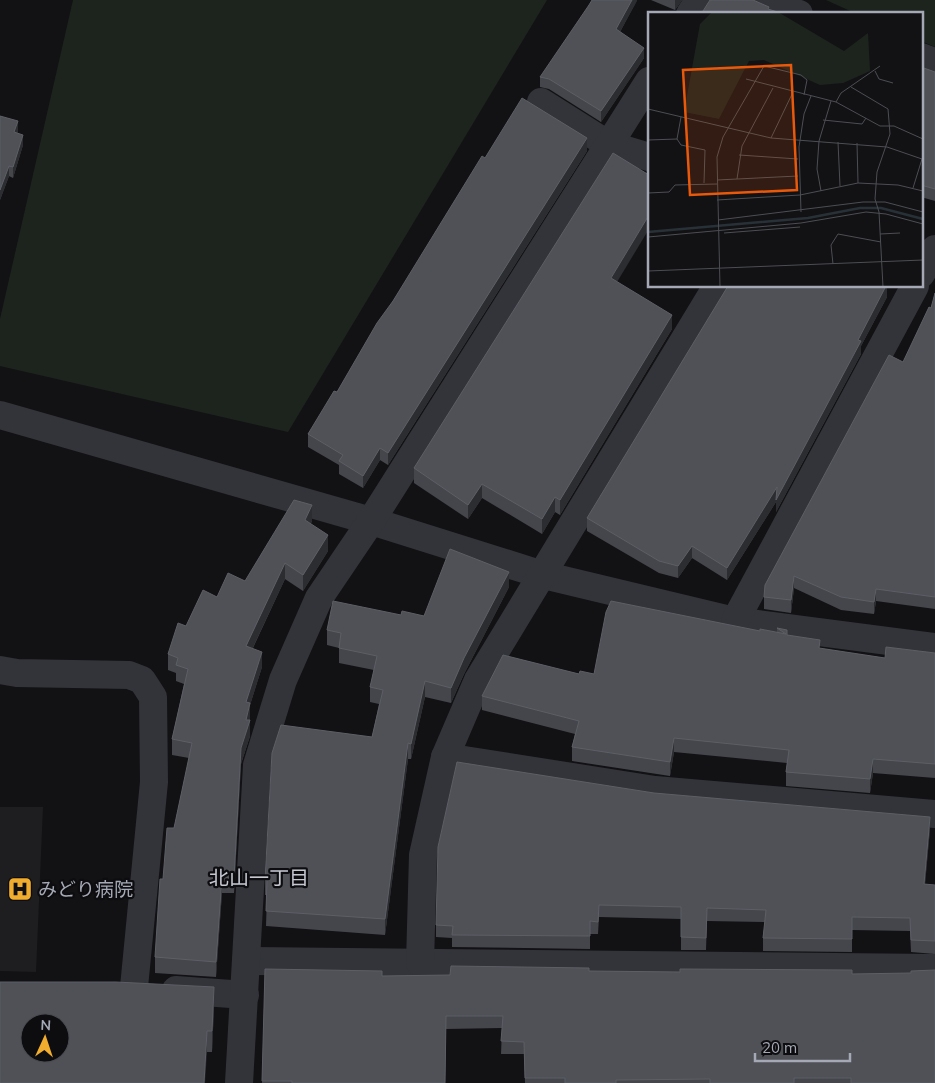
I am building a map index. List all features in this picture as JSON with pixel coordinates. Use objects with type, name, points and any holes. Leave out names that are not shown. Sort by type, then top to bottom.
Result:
[{"type":"street","points":[[691,12],[699,0]]},
{"type":"street","points":[[761,0],[794,12]]},
{"type":"street","points":[[922,57],[935,62]]},
{"type":"street","points":[[240,1083],[257,764],[284,680],[319,598],[371,520],[648,83]]},
{"type":"street","points":[[541,102],[609,145],[648,157]]},
{"type":"street","points":[[922,233],[935,237]]},
{"type":"street","points":[[922,272],[935,249]]},
{"type":"street","points":[[420,963],[423,855],[444,757],[478,680],[716,288]]},
{"type":"street","points":[[735,621],[914,288]]},
{"type":"street","points":[[0,415],[371,520],[543,575],[735,621],[935,647]]},
{"type":"street","points":[[0,670],[129,675],[142,680],[153,697],[154,782],[134,987]]},
{"type":"street","points":[[444,757],[655,790],[935,814]]},
{"type":"street","points":[[246,961],[935,968]]},
{"type":"street","points":[[105,987],[134,987],[245,995]]},
{"type":"shaded area","points":[[73,0],[547,0],[288,432],[0,366],[0,319]]},
{"type":"shaded area","points":[[826,0],[935,0],[935,47],[922,41],[922,12],[853,12]]},
{"type":"shaded area","name":"みどり病院","points":[[0,807],[43,807],[36,972],[0,971]]},
{"type":"building","points":[[592,0],[632,0],[616,29],[644,48],[601,111],[549,79],[540,77]]},
{"type":"building","points":[[710,0],[753,0],[769,7],[768,9],[778,12],[702,12]]},
{"type":"building","points":[[922,67],[935,72],[935,189],[922,185]]},
{"type":"building","points":[[522,98],[587,138],[388,453],[380,448],[363,476],[339,461],[343,455],[308,434],[334,391],[337,392],[377,323],[393,301],[482,156],[485,158]]},
{"type":"building","points":[[0,116],[18,121],[14,132],[23,135],[13,167],[9,166],[0,190]]},
{"type":"building","points":[[613,153],[648,174],[648,217],[611,278],[672,315],[560,500],[555,497],[542,519],[482,484],[468,505],[414,468]]},
{"type":"building","points":[[727,288],[885,288],[858,340],[861,341],[776,500],[777,487],[727,568],[692,546],[678,566],[659,561],[587,518]]},
{"type":"building","points":[[935,293],[935,597],[876,589],[874,602],[841,597],[794,576],[791,600],[764,597],[765,585],[889,355],[903,362],[929,307],[931,308]]},
{"type":"building","points":[[294,500],[312,505],[305,520],[328,535],[303,575],[285,563],[246,646],[262,652],[246,702],[250,703],[246,720],[250,720],[241,748],[234,878],[222,877],[216,962],[155,957],[160,879],[163,879],[167,828],[174,828],[192,743],[172,739],[188,669],[176,665],[178,658],[168,654],[178,623],[186,626],[203,590],[217,597],[228,573],[245,581]]},
{"type":"building","points":[[450,549],[509,572],[464,658],[451,688],[425,681],[411,744],[408,743],[385,919],[266,911],[267,880],[265,880],[272,753],[281,725],[372,737],[383,690],[370,687],[377,656],[339,648],[341,633],[327,630],[333,601],[401,615],[402,611],[424,616]]},
{"type":"building","points":[[611,601],[760,631],[760,629],[786,634],[777,628],[787,630],[787,635],[820,640],[819,648],[885,658],[886,647],[935,653],[935,764],[873,759],[870,779],[786,772],[789,750],[674,738],[670,762],[572,747],[579,721],[482,696],[503,655],[579,674],[580,671],[594,674],[606,612]]},
{"type":"building","points":[[457,762],[654,793],[930,817],[924,884],[935,885],[935,941],[911,940],[910,918],[852,917],[852,939],[763,938],[766,910],[707,908],[706,938],[681,937],[681,907],[599,905],[598,922],[590,921],[590,936],[452,935],[453,926],[436,925],[438,847]]},
{"type":"building","points":[[451,966],[589,968],[589,971],[680,972],[680,969],[852,970],[852,974],[911,973],[911,971],[935,970],[935,1083],[851,1083],[851,1078],[794,1078],[794,1083],[710,1083],[710,1079],[616,1080],[616,1083],[565,1083],[565,1078],[525,1078],[524,1042],[501,1041],[503,1016],[446,1016],[445,1083],[292,1083],[292,1081],[262,1081],[265,969],[382,971],[382,976],[450,975]]},
{"type":"building","points":[[0,982],[116,982],[214,987],[212,1031],[207,1031],[204,1083],[0,1083]]},
{"type":"place","name":"みどり病院","points":[[20,889]]},
{"type":"district","name":"北山一丁目","points":[[259,877]]}]
